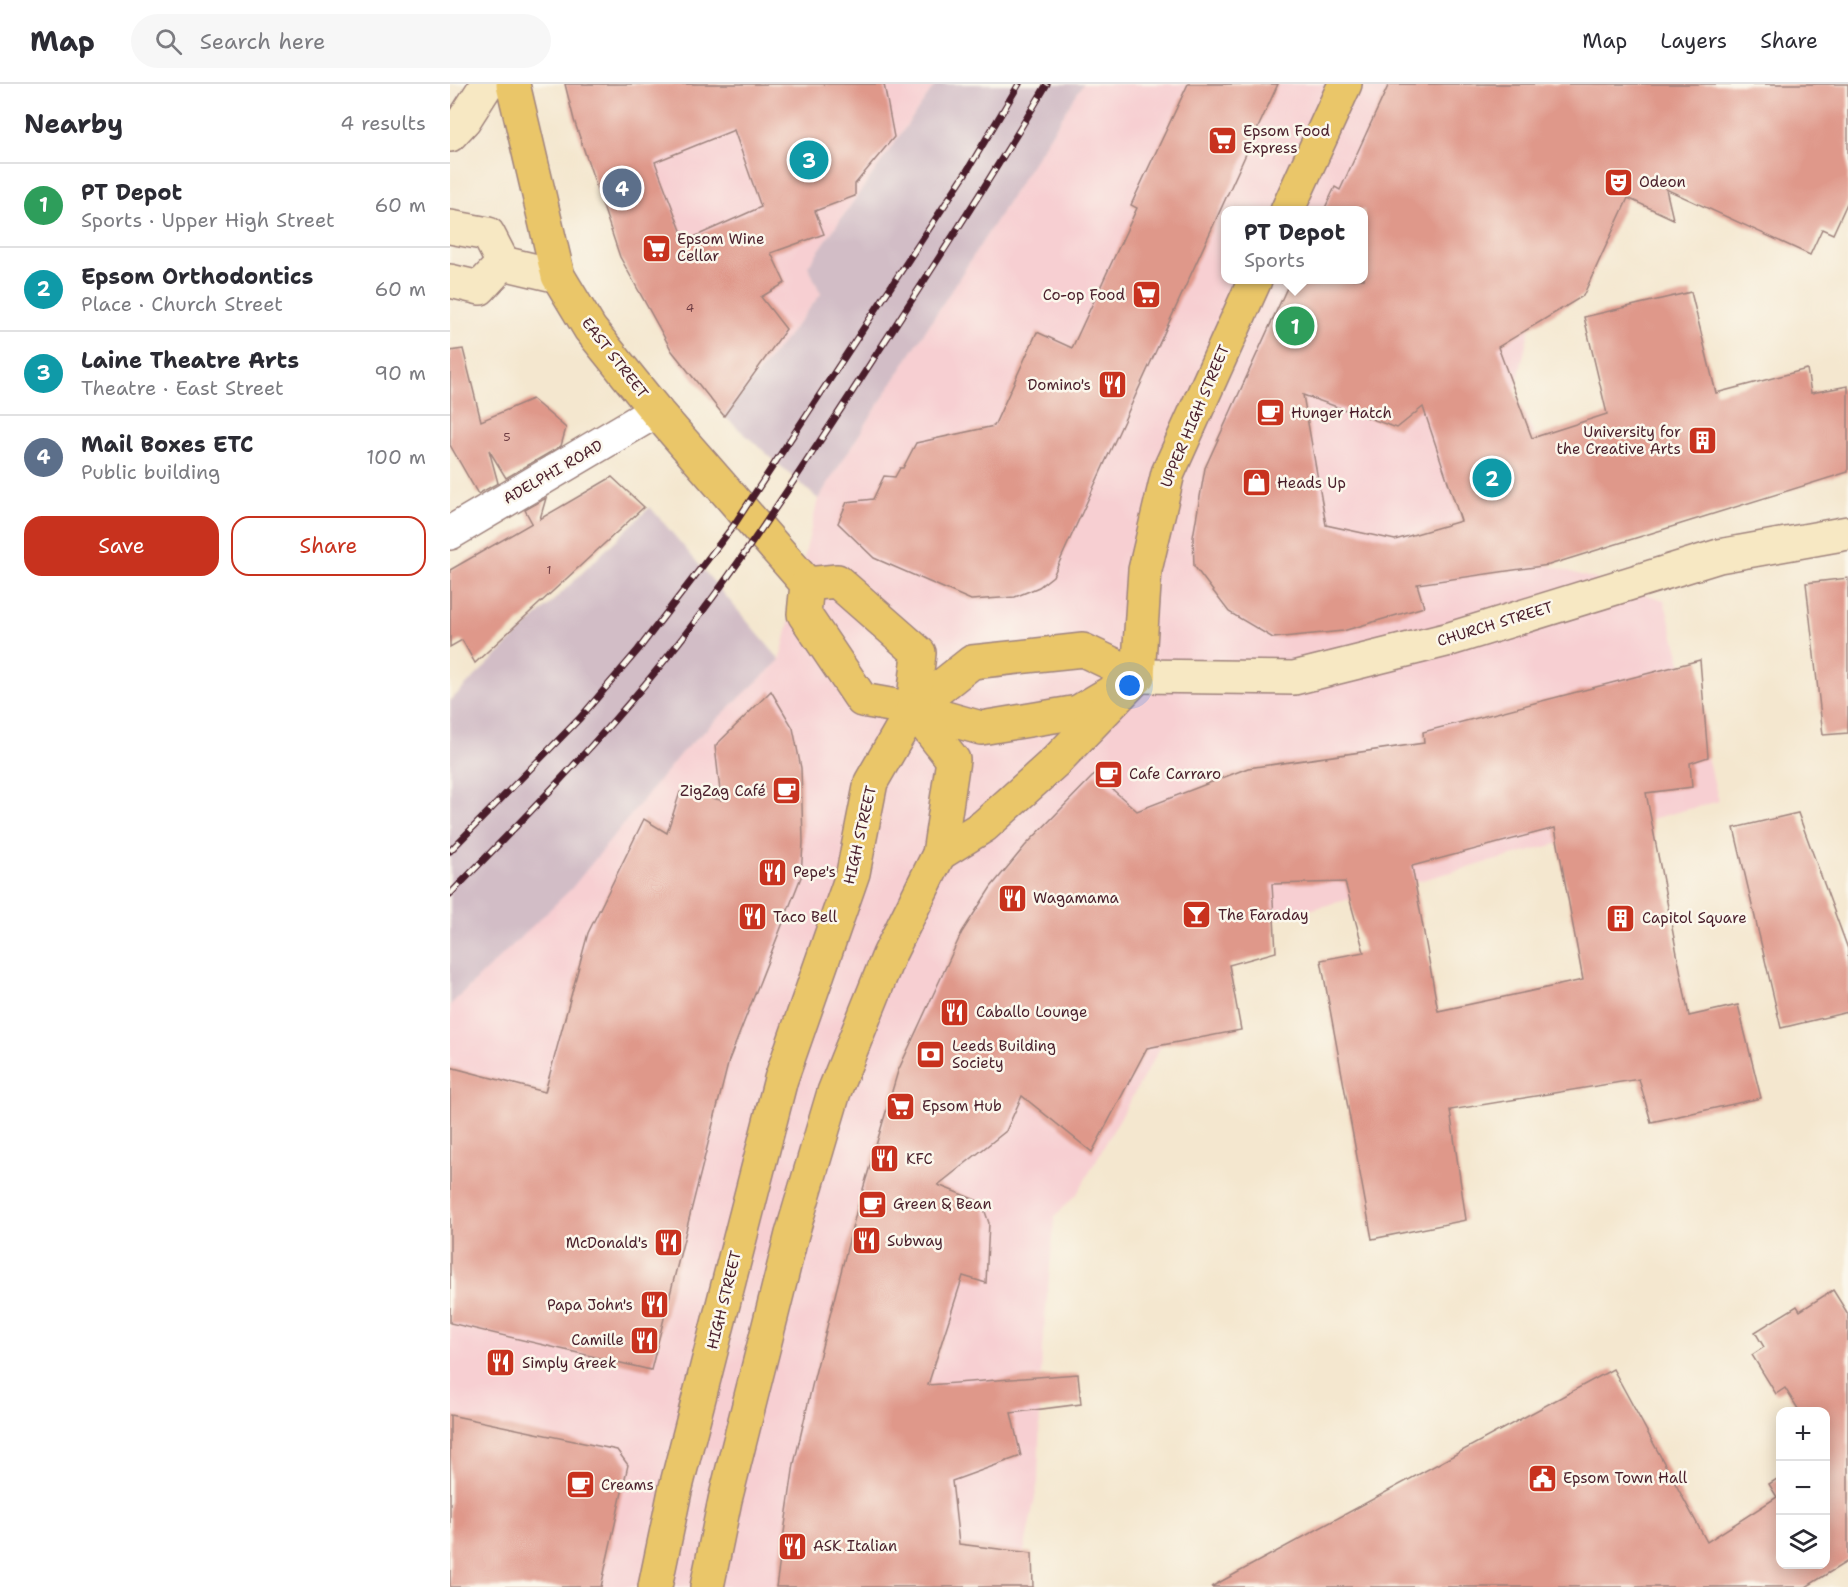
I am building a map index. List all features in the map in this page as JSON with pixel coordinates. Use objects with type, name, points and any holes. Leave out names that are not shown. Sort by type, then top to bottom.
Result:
[{"type":"main road","points":[[450,135],[464,120],[487,84]]},
{"type":"main road","name":"EAST STREET","points":[[513,84],[558,276],[590,329],[656,411],[807,584]]},
{"type":"main road","points":[[1289,206],[1345,84]]},
{"type":"main road","points":[[450,227],[488,234],[503,263],[558,276]]},
{"type":"main road","points":[[450,281],[480,288],[503,263]]},
{"type":"main road","name":"UPPER HIGH STREET","points":[[1138,676],[1145,570],[1168,473],[1253,284]]},
{"type":"main road","name":"CHURCH STREET","points":[[1138,676],[1294,678],[1450,639],[1719,556],[1848,533]]},
{"type":"main road","points":[[707,1587],[725,1500],[792,1234],[834,1092],[890,955],[939,854],[953,760],[913,709],[919,653],[837,581],[807,584],[804,614],[862,700],[913,709],[981,728],[1078,712],[1138,676]]},
{"type":"main road","points":[[913,709],[972,662],[1083,650],[1138,676]]},
{"type":"main road","points":[[939,854],[984,826],[1057,760],[1138,676]]},
{"type":"main road","name":"HIGH STREET","points":[[655,1587],[675,1491],[781,1078],[853,873],[871,782],[913,709]]},
{"type":"street","name":"ADELPHI ROAD","points":[[450,533],[656,411]]},
{"type":"shaded area","points":[[565,84],[936,84],[808,266],[821,294],[724,416],[672,352],[620,257],[574,120]]},
{"type":"shaded area","points":[[936,84],[1083,84],[818,499],[724,416],[821,294],[808,266]]},
{"type":"shaded area","points":[[1083,84],[1447,84],[1530,327],[1515,393],[1550,470],[1548,565],[1664,600],[1719,801],[1226,932],[1077,1194],[1055,1216],[1042,1349],[1038,1482],[1017,1587],[450,1587],[450,1005],[571,888],[681,753],[780,660],[818,499]]},
{"type":"shaded area","points":[[650,507],[780,660],[681,753],[571,889],[450,1005],[450,701]]},
{"type":"building","points":[[565,84],[884,84],[894,137],[855,184],[855,196],[815,211],[824,234],[771,253],[785,283],[761,297],[786,329],[724,416],[672,351],[620,257],[574,120]],"holes":[[[734,130],[761,207],[685,241],[655,162]]]},
{"type":"building","points":[[1188,84],[1278,84],[1053,576],[1039,587],[1015,597],[971,600],[874,558],[838,523],[847,502],[873,499],[884,476],[895,477],[900,468],[903,468],[916,443],[994,426],[1037,332],[1072,348],[1137,208],[1131,205]]},
{"type":"building","points":[[1389,84],[1848,84],[1848,201],[1833,234],[1822,229],[1810,255],[1666,189],[1673,219],[1628,198],[1583,296],[1498,347],[1532,438],[1607,414],[1584,317],[1691,292],[1716,393],[1807,369],[1811,393],[1848,386],[1848,472],[1549,565],[1417,584],[1424,607],[1343,631],[1273,638],[1229,612],[1194,566],[1193,537],[1205,468],[1289,284],[1368,284],[1368,206],[1326,206],[1335,187],[1340,190]],"holes":[[[1303,395],[1397,428],[1423,407],[1461,521],[1395,540],[1326,525]]]},
{"type":"building","points":[[463,349],[481,421],[532,399],[566,428],[561,446],[506,478],[489,450],[498,483],[478,494],[450,445],[450,351]]},
{"type":"building","points":[[612,477],[644,507],[475,663],[462,640],[450,647],[450,570],[532,523],[525,510],[546,498],[540,519]]},
{"type":"building","points":[[1848,578],[1848,733],[1823,735],[1806,583]]},
{"type":"building","points":[[1700,660],[1708,757],[1690,763],[1692,787],[1646,793],[1689,1016],[1738,1005],[1761,1098],[1651,1122],[1639,1079],[1450,1110],[1466,1220],[1372,1239],[1321,960],[1364,952],[1345,882],[1272,884],[1276,952],[1229,965],[1241,1030],[1147,1048],[1092,1152],[1022,1096],[1006,1131],[938,1185],[978,1201],[983,1206],[989,1223],[986,1283],[963,1276],[928,1385],[1078,1374],[1081,1404],[1011,1413],[1021,1456],[952,1481],[959,1544],[1032,1553],[1033,1587],[776,1587],[794,1464],[812,1386],[856,1213],[898,1071],[962,932],[991,887],[1025,846],[1095,774],[1137,811],[1248,768],[1424,743],[1423,732]],"holes":[[[1555,828],[1583,980],[1438,1011],[1412,866]]]},
{"type":"building","points":[[771,691],[793,728],[801,768],[803,842],[801,877],[729,1060],[651,1370],[450,1323],[450,1067],[545,1092],[588,933],[644,819],[667,833],[680,792],[721,800],[715,746]]},
{"type":"building","points":[[1798,813],[1848,949],[1848,1012],[1781,1028],[1734,828]]},
{"type":"building","name":"Epsom Town Hall","points":[[1833,1290],[1848,1314],[1848,1561],[1806,1587],[1211,1587],[1613,1369],[1707,1542],[1776,1498],[1776,1569],[1830,1569],[1830,1407],[1797,1407],[1785,1388],[1776,1394],[1752,1355],[1764,1347],[1755,1332],[1797,1306],[1800,1311]]},
{"type":"building","points":[[450,1415],[617,1450],[628,1465],[601,1587],[450,1587]]},
{"type":"building","name":"Epsom Town Hall","points":[[1776,1480],[1776,1495],[1769,1484]]},
{"type":"railway","points":[[450,851],[580,718],[638,650],[734,525],[967,171],[1019,84]]},
{"type":"railway","points":[[450,894],[607,729],[683,638],[758,534],[852,392],[1047,84]]},
{"type":"place","name":"Epsom Food Express","points":[[1222,140]]},
{"type":"place","name":"Laine Theatre Arts","points":[[809,160]]},
{"type":"place","name":"Odeon","points":[[1618,182]]},
{"type":"place","name":"Mail Boxes ETC","points":[[622,188]]},
{"type":"place","name":"Epsom Wine Cellar","points":[[656,248]]},
{"type":"place","name":"Co-op Food","points":[[1146,295]]},
{"type":"place","name":"PT Depot","points":[[1295,326]]},
{"type":"place","name":"Domino's","points":[[1112,385]]},
{"type":"place","name":"Hunger Hatch","points":[[1270,413]]},
{"type":"place","name":"University for the Creative Arts","points":[[1702,441]]},
{"type":"place","name":"Epsom Orthodontics","points":[[1492,478]]},
{"type":"place","name":"Heads Up","points":[[1256,483]]},
{"type":"place","name":"Cafe Carraro","points":[[1108,774]]},
{"type":"place","name":"ZigZag Café","points":[[787,791]]},
{"type":"place","name":"Pepe's","points":[[772,872]]},
{"type":"place","name":"Wagamama","points":[[1012,898]]},
{"type":"place","name":"The Faraday","points":[[1197,915]]},
{"type":"place","name":"Taco Bell","points":[[752,917]]},
{"type":"place","name":"Capitol Square","points":[[1621,918]]},
{"type":"place","name":"Caballo Lounge","points":[[955,1012]]},
{"type":"place","name":"Leeds Building Society","points":[[931,1055]]},
{"type":"place","name":"Epsom Hub","points":[[901,1106]]},
{"type":"place","name":"KFC","points":[[885,1159]]},
{"type":"place","name":"Green & Bean","points":[[872,1204]]},
{"type":"place","name":"Subway","points":[[866,1241]]},
{"type":"place","name":"McDonald's","points":[[669,1243]]},
{"type":"place","name":"Papa John's","points":[[654,1305]]},
{"type":"place","name":"Camille","points":[[645,1340]]},
{"type":"place","name":"Simply Greek","points":[[501,1363]]},
{"type":"place","name":"Epsom Town Hall","points":[[1542,1478]]},
{"type":"place","name":"Creams","points":[[580,1485]]},
{"type":"place","name":"ASK Italian","points":[[792,1546]]}]
